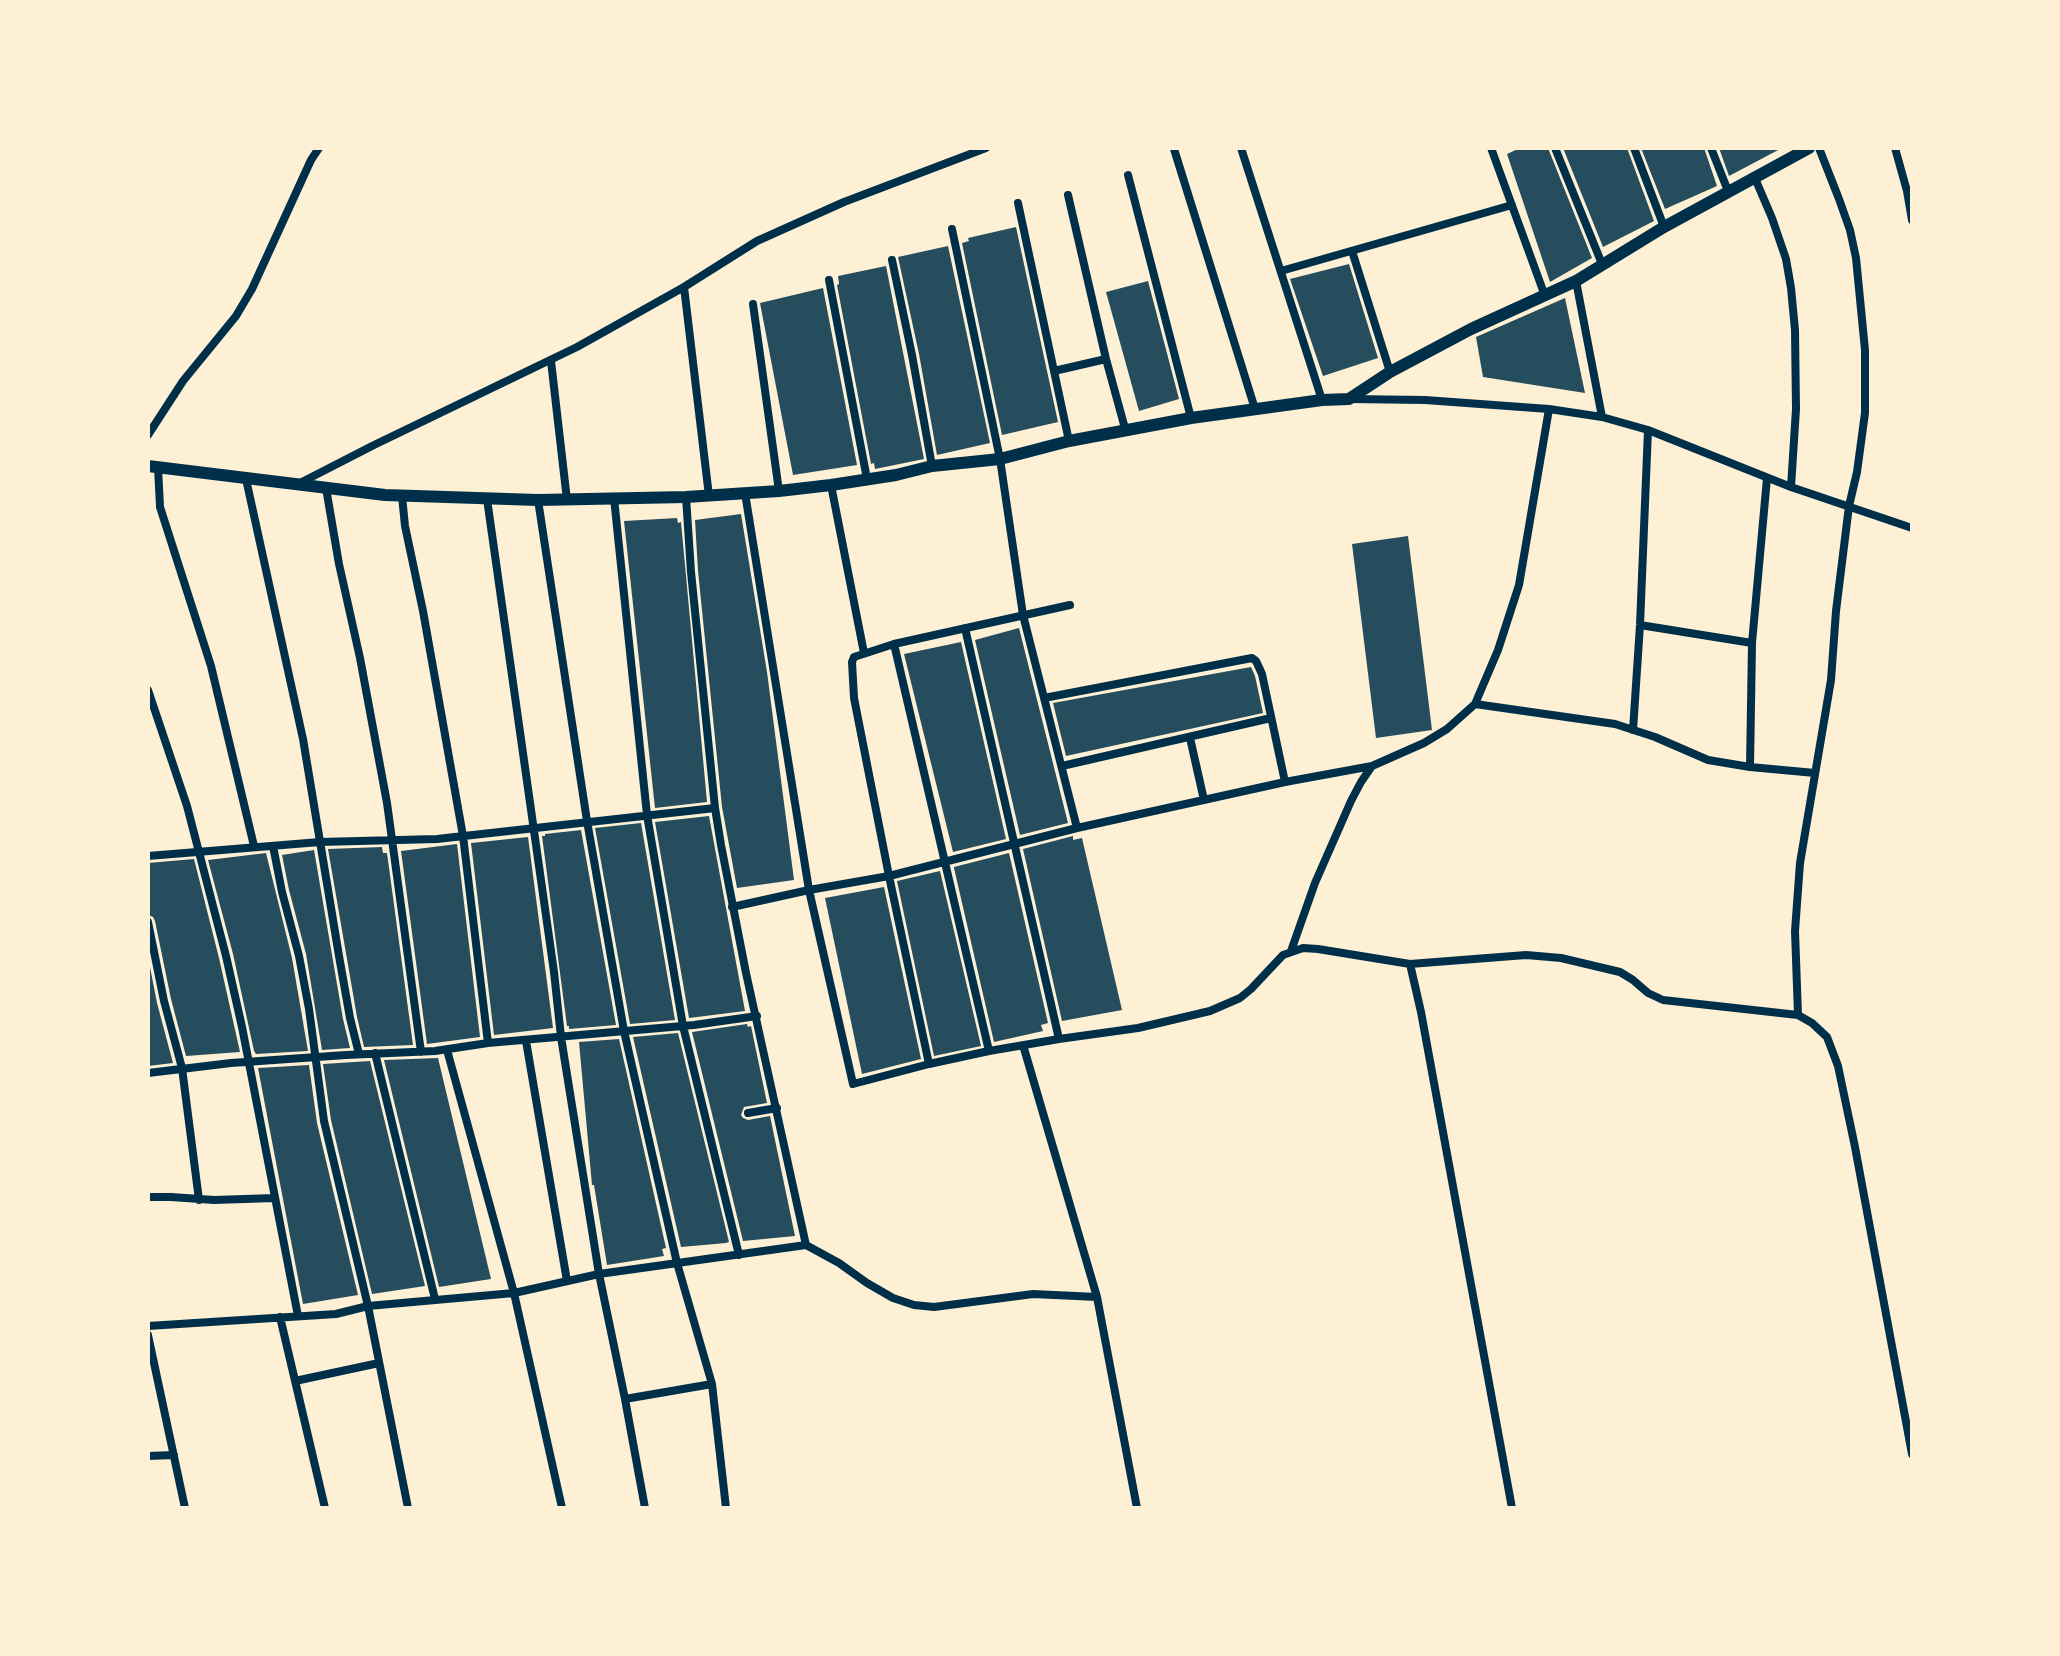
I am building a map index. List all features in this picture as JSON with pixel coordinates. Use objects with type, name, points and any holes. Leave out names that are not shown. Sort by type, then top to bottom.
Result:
[{"type":"street","points":[[148,435],[183,381],[236,316],[319,148]]},
{"type":"street","points":[[296,484],[551,361],[684,287],[757,241],[804,219],[986,148]]},
{"type":"street","points":[[1241,148],[1322,400]]},
{"type":"street","points":[[1503,148],[1492,150],[1545,296]]},
{"type":"street","points":[[1555,148],[1602,264]]},
{"type":"street","points":[[1634,148],[1664,227]]},
{"type":"street","points":[[1711,148],[1728,191]]},
{"type":"street","points":[[1349,399],[1390,372],[1471,329],[1576,281],[1790,153],[1809,148]]},
{"type":"street","points":[[1798,1015],[1795,931],[1800,863],[1831,680],[1849,506],[1865,413],[1865,350],[1856,258],[1850,230],[1819,148]]},
{"type":"street","points":[[1895,148],[1912,220]]},
{"type":"street","points":[[1174,149],[1255,409]]},
{"type":"street","points":[[1128,175],[1191,418]]},
{"type":"street","points":[[1754,176],[1786,259],[1791,288],[1796,409],[1791,487]]},
{"type":"street","points":[[1068,195],[1126,432]]},
{"type":"street","points":[[1018,203],[1069,441]]},
{"type":"street","points":[[1281,271],[1512,205]]},
{"type":"street","points":[[952,229],[1000,459],[1023,615],[1077,828]]},
{"type":"street","points":[[1352,251],[1390,372]]},
{"type":"street","points":[[892,260],[932,466]]},
{"type":"street","points":[[829,280],[867,479]]},
{"type":"street","points":[[1576,281],[1602,417]]},
{"type":"street","points":[[684,287],[709,496]]},
{"type":"street","points":[[753,304],[779,491]]},
{"type":"street","points":[[1054,371],[1106,359]]},
{"type":"street","points":[[551,361],[567,500]]},
{"type":"street","points":[[254,846],[211,666],[160,507],[153,466],[402,496],[567,500],[709,496],[831,485],[932,466],[1000,459],[1069,441],[1191,418],[1322,400],[1425,400],[1549,409],[1602,417],[1648,430],[1791,487],[1912,528]]},
{"type":"street","points":[[732,907],[889,876],[1077,828],[1372,766],[1447,729],[1475,704],[1498,650],[1519,585],[1549,409]]},
{"type":"street","points":[[1633,730],[1648,430]]},
{"type":"street","points":[[1750,767],[1752,643],[1767,478]]},
{"type":"street","points":[[246,479],[303,739],[344,987],[359,1054]]},
{"type":"street","points":[[831,485],[864,653]]},
{"type":"street","points":[[326,488],[387,803],[421,1052]]},
{"type":"street","points":[[745,493],[809,890],[853,1084],[989,1051],[1138,1028],[1226,1006],[1251,989],[1283,955],[1303,948],[1410,964],[1526,955],[1561,958],[1620,972],[1663,1000],[1798,1015],[1827,1037],[1838,1066],[1912,1454]]},
{"type":"street","points":[[402,496],[463,836],[488,1043]]},
{"type":"street","points":[[686,497],[715,808],[732,907],[806,1245]]},
{"type":"street","points":[[614,498],[647,815],[683,1026],[739,1255]]},
{"type":"street","points":[[487,499],[561,1037],[599,1274],[645,1508]]},
{"type":"street","points":[[538,500],[587,821],[624,1031],[677,1263],[712,1384],[726,1508]]},
{"type":"street","points":[[929,1064],[854,698],[852,662],[854,657],[894,644],[1070,605]]},
{"type":"street","points":[[1640,625],[1752,643]]},
{"type":"street","points":[[965,628],[1059,1039]]},
{"type":"street","points":[[894,644],[989,1051]]},
{"type":"street","points":[[1044,698],[1252,658],[1262,674],[1285,782]]},
{"type":"street","points":[[148,690],[181,785],[226,956],[298,1316]]},
{"type":"street","points":[[1475,704],[1615,724],[1708,760],[1815,773]]},
{"type":"street","points":[[1062,766],[1271,718]]},
{"type":"street","points":[[1190,738],[1204,800]]},
{"type":"street","points":[[1291,951],[1315,883],[1361,782],[1372,766]]},
{"type":"street","points":[[148,856],[320,842],[437,839],[715,808]]},
{"type":"street","points":[[273,846],[309,1009],[324,1121],[368,1306],[408,1508]]},
{"type":"street","points":[[148,922],[182,1068],[199,1200]]},
{"type":"street","points":[[1410,964],[1512,1508]]},
{"type":"street","points":[[148,1073],[249,1062],[447,1050],[488,1043],[683,1026],[757,1016]]},
{"type":"street","points":[[526,1041],[567,1281]]},
{"type":"street","points":[[1023,1045],[1097,1297],[1137,1508]]},
{"type":"street","points":[[447,1050],[514,1293],[562,1508]]},
{"type":"street","points":[[375,1053],[435,1299]]},
{"type":"street","points":[[748,1113],[777,1108]]},
{"type":"street","points":[[148,1197],[225,1201],[275,1198]]},
{"type":"street","points":[[148,1326],[336,1314],[368,1306],[514,1293],[599,1274],[806,1245],[893,1298],[914,1305],[934,1307],[1033,1294],[1097,1297]]},
{"type":"street","points":[[280,1317],[325,1508]]},
{"type":"street","points":[[148,1335],[185,1508]]},
{"type":"street","points":[[295,1381],[379,1363]]},
{"type":"street","points":[[625,1399],[712,1384]]},
{"type":"street","points":[[148,1456],[174,1455]]},
{"type":"building","points":[[1520,148],[1548,148],[1592,258],[1550,282],[1507,154]]},
{"type":"building","points":[[1563,148],[1627,148],[1654,221],[1603,247]]},
{"type":"building","points":[[1641,148],[1704,148],[1717,186],[1665,209]]},
{"type":"building","points":[[1719,148],[1782,148],[1729,176]]},
{"type":"building","points":[[1016,227],[1058,422],[1002,435],[962,243],[969,241],[968,238]]},
{"type":"building","points":[[948,246],[990,443],[937,455],[898,257]]},
{"type":"building","points":[[1349,264],[1378,358],[1323,376],[1290,279]]},
{"type":"building","points":[[886,266],[924,459],[875,469],[874,463],[871,464],[837,285],[838,276]]},
{"type":"building","points":[[1148,281],[1179,399],[1139,411],[1106,292]]},
{"type":"building","points":[[823,288],[857,465],[793,475],[760,303]]},
{"type":"building","points":[[1565,298],[1585,393],[1483,377],[1476,337]]},
{"type":"building","points":[[741,514],[767,672],[794,880],[737,888],[722,807],[695,520]]},
{"type":"building","points":[[677,518],[678,523],[681,522],[707,802],[655,808],[624,521]]},
{"type":"building","points":[[1408,536],[1432,730],[1376,738],[1352,544]]},
{"type":"building","points":[[1019,628],[1068,823],[1020,835],[975,640]]},
{"type":"building","points":[[961,642],[1006,839],[953,852],[904,654]]},
{"type":"building","points":[[1251,667],[1263,713],[1066,756],[1053,703]]},
{"type":"building","points":[[709,816],[745,1011],[689,1018],[655,822]]},
{"type":"building","points":[[641,823],[675,1020],[630,1024],[595,828]]},
{"type":"building","points":[[581,830],[616,1025],[569,1029],[542,836]]},
{"type":"building","points":[[1073,836],[1073,840],[1082,838],[1122,1010],[1062,1021],[1023,849]]},
{"type":"building","points":[[528,837],[553,1028],[494,1035],[471,843]]},
{"type":"building","points":[[457,844],[480,1037],[427,1044],[401,851]]},
{"type":"building","points":[[382,847],[383,853],[387,853],[413,1045],[364,1047],[328,849]]},
{"type":"building","points":[[314,850],[350,1048],[322,1050],[306,954],[282,855]]},
{"type":"building","points":[[266,853],[292,958],[308,1051],[256,1054],[254,1051],[208,860]]},
{"type":"building","points":[[1009,853],[1048,1023],[1041,1025],[1043,1031],[994,1042],[954,867]]},
{"type":"building","points":[[194,859],[240,1052],[186,1056],[155,921],[148,915],[148,863]]},
{"type":"building","points":[[940,871],[981,1046],[934,1056],[897,881]]},
{"type":"building","points":[[884,887],[921,1059],[862,1074],[825,898]]},
{"type":"building","points":[[148,957],[173,1063],[148,1066]]},
{"type":"building","points":[[751,1026],[767,1103],[744,1107],[741,1115],[748,1120],[770,1116],[795,1236],[743,1241],[692,1032]]},
{"type":"building","points":[[678,1033],[729,1242],[726,1243],[681,1247],[633,1037]]},
{"type":"building","points":[[619,1039],[666,1248],[662,1249],[664,1256],[607,1265],[592,1185],[579,1042]]},
{"type":"building","points":[[438,1058],[491,1279],[439,1287],[384,1060]]},
{"type":"building","points":[[370,1061],[425,1286],[372,1294],[331,1120],[323,1064]]},
{"type":"building","points":[[309,1065],[317,1123],[358,1295],[303,1304],[258,1068]]}]
